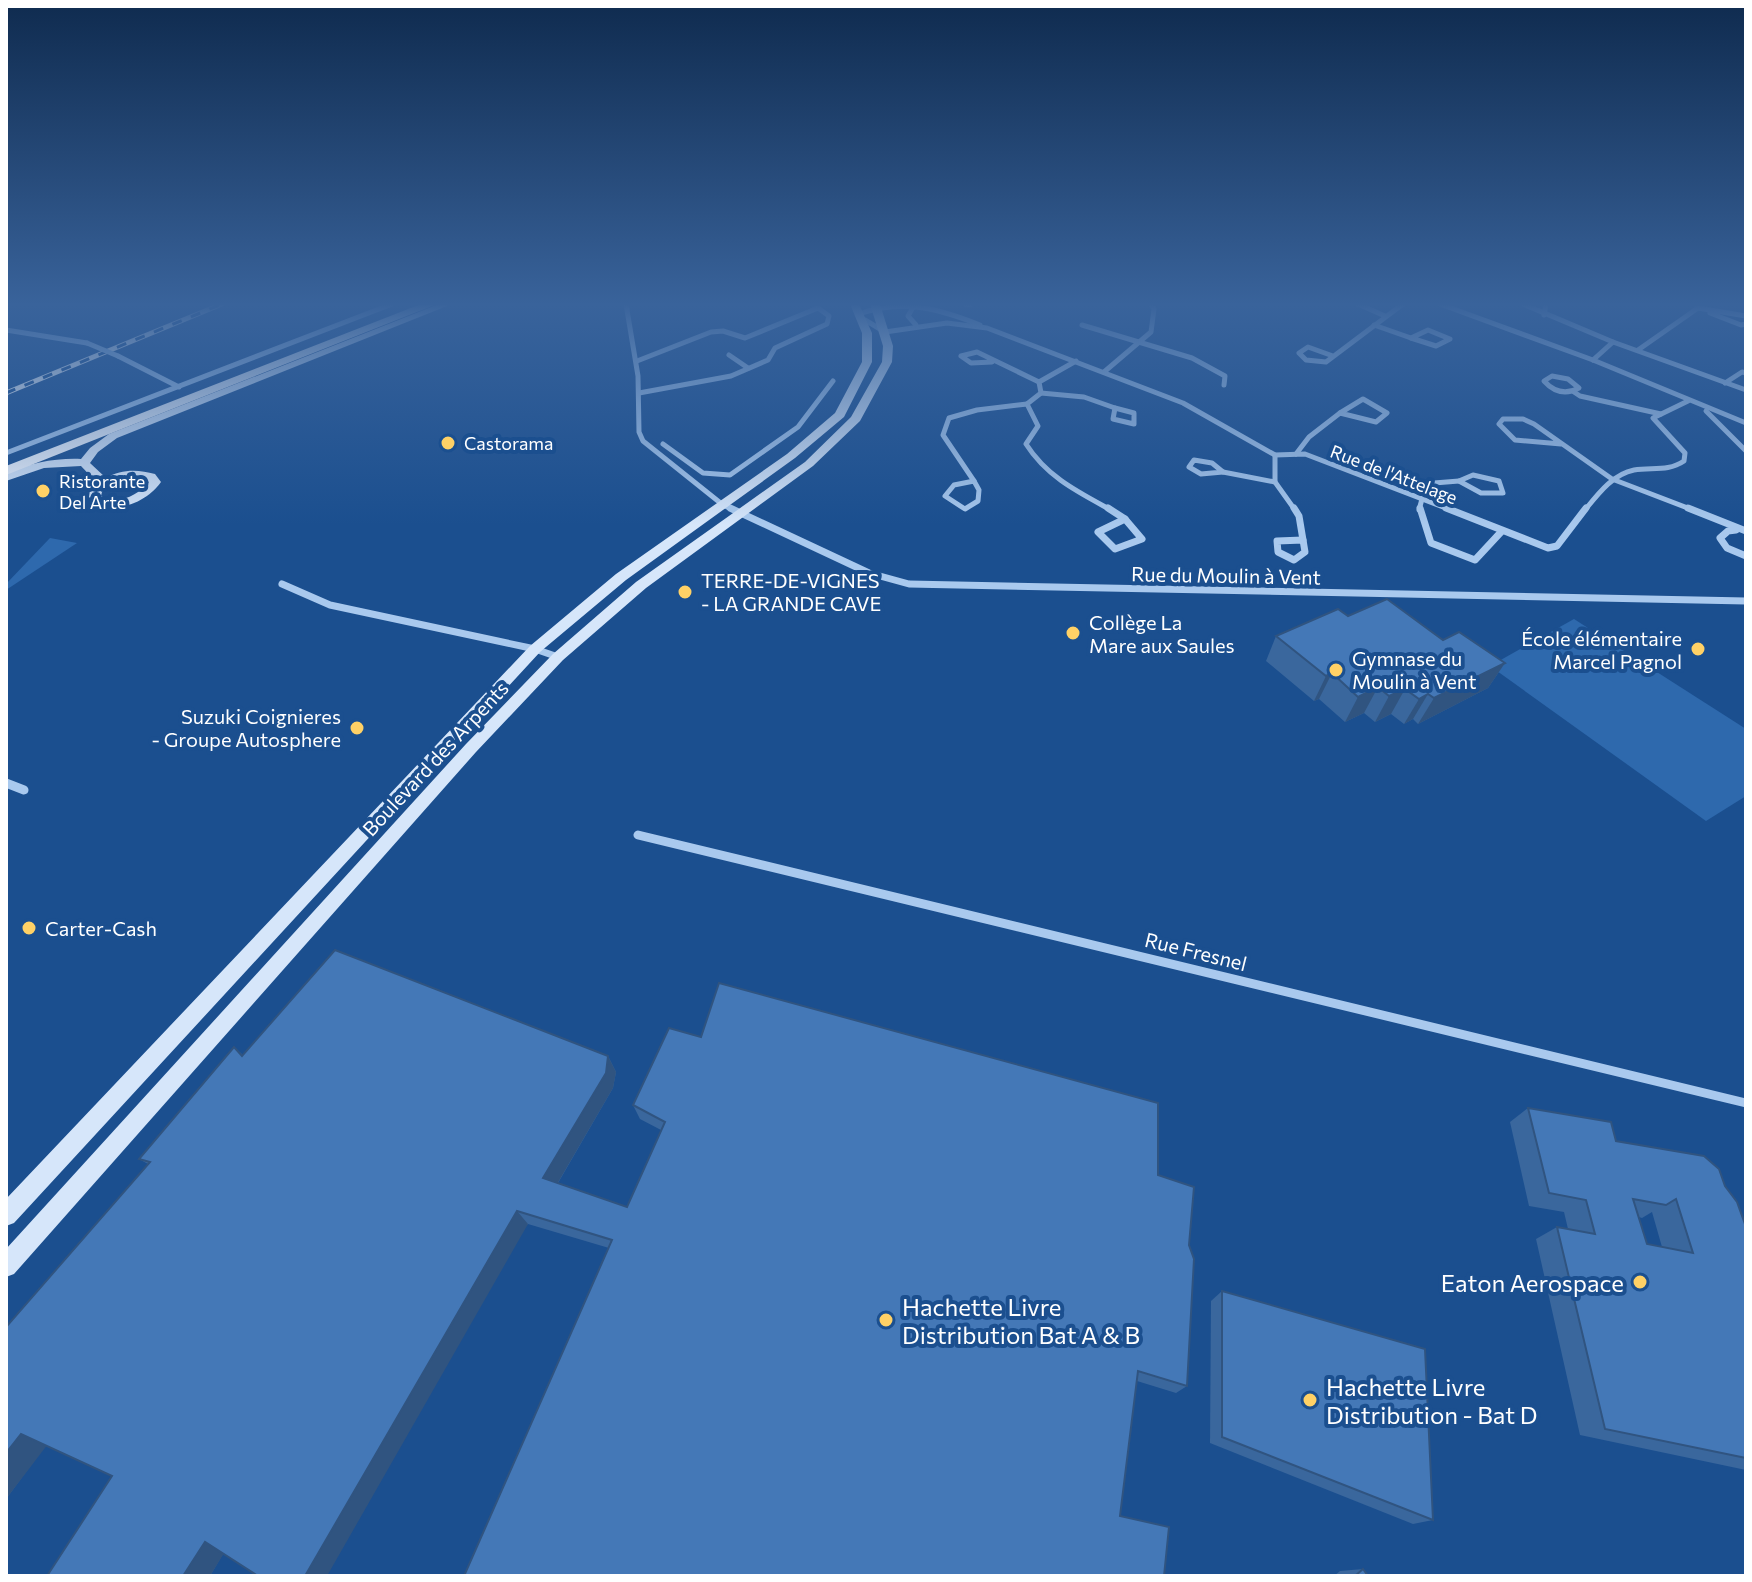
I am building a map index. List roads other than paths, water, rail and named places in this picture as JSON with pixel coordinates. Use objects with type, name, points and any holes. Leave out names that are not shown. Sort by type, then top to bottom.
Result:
[{"type":"main road","points":[[6,463],[225,378]]},
{"type":"main road","points":[[6,474],[246,378]]},
{"type":"street","points":[[161,378],[179,387]]},
{"type":"street","points":[[6,453],[203,378]]},
{"type":"street","points":[[6,474],[45,464],[84,463],[103,442],[262,378]]},
{"type":"street","name":"Rue du Moulin à Vent","points":[[638,378],[639,432],[643,441],[723,505],[858,569],[909,584],[1746,601]]},
{"type":"street","points":[[639,393],[721,378]]},
{"type":"street","name":"Boulevard des Arpents","points":[[6,1215],[535,649],[621,577],[791,456],[840,415],[859,378]]},
{"type":"street","name":"Boulevard des Arpents","points":[[6,1266],[471,748],[558,657],[641,585],[809,464],[856,419],[878,378]]},
{"type":"street","points":[[1029,378],[1039,382]]},
{"type":"street","points":[[1039,382],[1046,378]]},
{"type":"street","points":[[1119,378],[1183,403],[1275,455],[1275,482],[1299,516],[1305,540],[1305,552],[1294,560],[1278,552],[1277,541],[1305,540]]},
{"type":"street","points":[[1224,385],[1225,378]]},
{"type":"street","points":[[1550,378],[1545,379],[1545,384],[1552,389],[1662,414]]},
{"type":"street","points":[[1564,378],[1579,386],[1574,392]]},
{"type":"street","points":[[1634,378],[1746,423]]},
{"type":"street","points":[[1711,378],[1746,390]]},
{"type":"street","points":[[1725,383],[1733,378]]},
{"type":"street","points":[[663,444],[697,471],[721,478],[730,475],[798,427],[833,381]]},
{"type":"street","points":[[1039,382],[1041,393]]},
{"type":"street","points":[[974,481],[954,485],[945,496],[965,509],[978,501],[979,490],[974,481],[943,435],[949,418],[977,410],[1027,404],[1041,393],[1084,397],[1115,408]]},
{"type":"street","points":[[1296,454],[1302,443],[1339,413],[1363,399],[1387,413],[1376,422],[1339,413]]},
{"type":"street","points":[[1612,479],[1628,471],[1677,467],[1684,461],[1685,453],[1653,418],[1688,401]]},
{"type":"street","points":[[1688,401],[1709,413],[1745,448]]},
{"type":"street","points":[[1027,404],[1038,426],[1026,444],[1036,462],[1058,482],[1125,519],[1142,539],[1115,549],[1098,532],[1125,519]]},
{"type":"street","points":[[1561,444],[1515,440],[1499,424],[1503,419],[1523,419],[1561,444],[1612,479],[1746,531]]},
{"type":"street","points":[[133,473],[104,483],[94,494],[97,500],[116,503],[134,499],[148,491],[155,482],[151,476],[133,473],[116,471],[99,460],[107,446],[137,428]]},
{"type":"street","name":"Rue de l'Attelage","points":[[1275,455],[1305,454],[1537,546],[1557,546],[1612,479]]},
{"type":"street","points":[[1223,472],[1212,463],[1194,460],[1189,467],[1201,474],[1223,472],[1275,482]]},
{"type":"street","points":[[84,463],[104,483]]},
{"type":"street","points":[[685,475],[697,471]]},
{"type":"street","points":[[1459,481],[1467,474],[1485,474],[1499,481],[1503,493],[1481,493],[1459,481],[1434,483],[1420,499],[1417,509],[1431,543],[1475,560],[1501,532]]},
{"type":"street","points":[[1737,529],[1728,531],[1720,538],[1731,551],[1746,556]]},
{"type":"street","points":[[282,584],[330,605],[535,649],[558,657]]},
{"type":"street","points":[[6,783],[24,790]]},
{"type":"street","name":"Rue Fresnel","points":[[638,835],[1745,1106]]},
{"type":"railway","points":[[6,393],[43,378]]},
{"type":"place","name":"Castorama","points":[[448,443]]},
{"type":"place","name":"Ristorante Del Arte","points":[[43,491]]},
{"type":"place","name":"TERRE-DE-VIGNES - LA GRANDE CAVE","points":[[685,592]]},
{"type":"place","name":"Collège La Mare aux Saules","points":[[1073,633]]},
{"type":"place","name":"École élémentaire Marcel Pagnol","points":[[1698,649]]},
{"type":"place","name":"Gymnase du Moulin à Vent","points":[[1336,670]]},
{"type":"place","name":"Suzuki Coignieres - Groupe Autosphere","points":[[357,728]]},
{"type":"place","name":"Carter-Cash","points":[[29,928]]},
{"type":"place","name":"Eaton Aerospace","points":[[1640,1282]]},
{"type":"place","name":"Hachette Livre Distribution Bat A & B","points":[[886,1320]]},
{"type":"place","name":"Hachette Livre Distribution - Bat D","points":[[1310,1400]]}]
